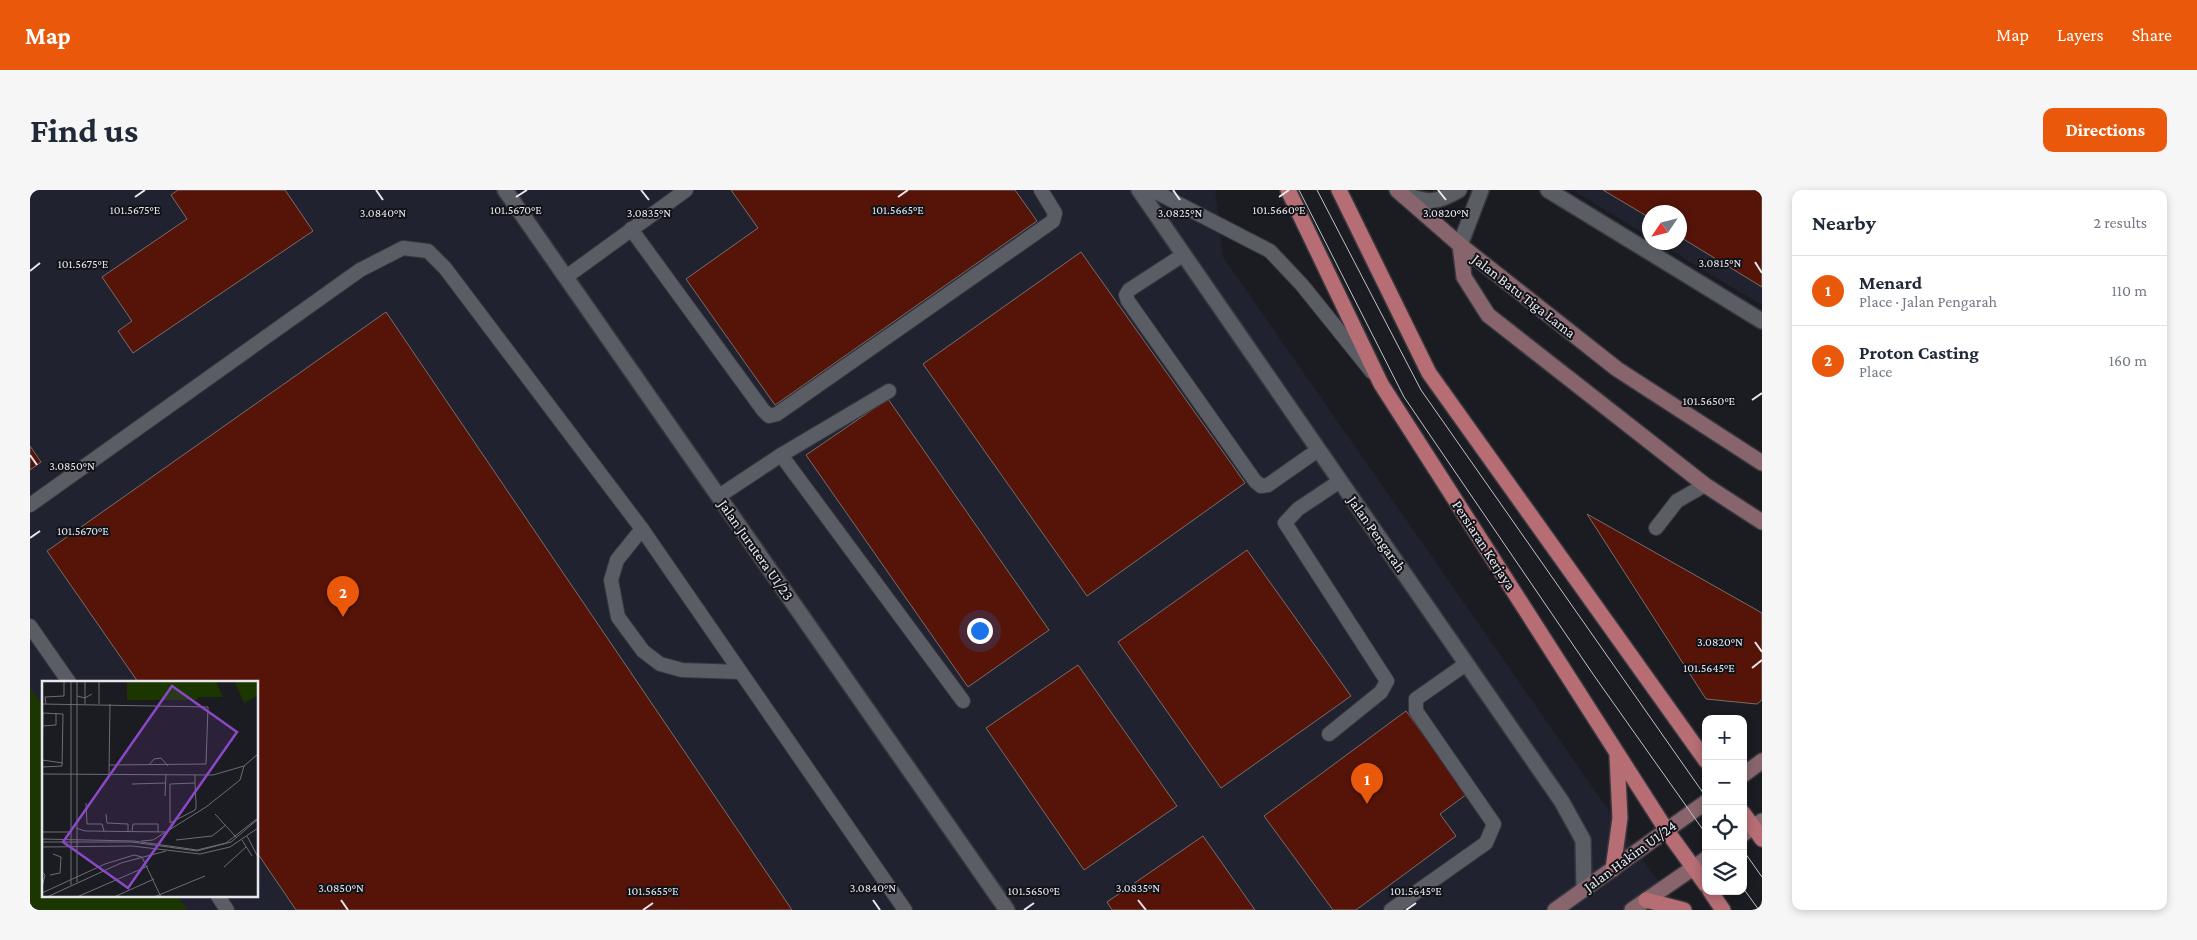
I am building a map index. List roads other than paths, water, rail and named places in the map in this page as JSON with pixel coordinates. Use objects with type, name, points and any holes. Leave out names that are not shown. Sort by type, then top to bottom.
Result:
[{"type":"main road","name":"Persiaran Kerjaya","points":[[1288,190],[1382,384],[1667,831],[1700,863]]},
{"type":"main road","points":[[1340,190],[1430,373],[1705,760]]},
{"type":"main road","points":[[1613,869],[1620,818],[1617,753]]},
{"type":"main road","points":[[1747,819],[1755,830]]},
{"type":"main road","points":[[1713,895],[1723,910]]},
{"type":"main road","points":[[1642,906],[1684,910]]},
{"type":"street","name":"Jalan Jurutera U1/23","points":[[505,190],[1007,910]]},
{"type":"street","name":"Jalan Pengarah","points":[[1139,190],[1562,802],[1583,840],[1584,889]]},
{"type":"street","points":[[1399,192],[1425,202],[1445,198],[1459,190]]},
{"type":"street","points":[[1399,192],[1460,245],[1481,190]]},
{"type":"street","points":[[1548,190],[1762,321]]},
{"type":"street","name":"Jalan Batu Tiga Lama","points":[[1460,245],[1617,368],[1762,463]]},
{"type":"street","name":"Jalan Batu Tiga Lama","points":[[1460,245],[1464,277],[1488,314],[1705,485],[1762,522]]},
{"type":"street","points":[[1747,772],[1762,761]]},
{"type":"street","name":"Jalan Hakim U1/24","points":[[1555,910],[1702,805]]},
{"type":"street","points":[[1642,906],[1700,863]]},
{"type":"lane","points":[[566,277],[686,190]]},
{"type":"lane","points":[[631,229],[769,416],[777,414],[1053,220],[1055,213],[1041,190]]},
{"type":"lane","points":[[1152,190],[1270,251],[1302,285],[1382,384]]},
{"type":"lane","points":[[30,505],[360,270],[403,248],[428,251],[445,268],[642,529],[905,910]]},
{"type":"lane","points":[[1183,255],[1129,290],[1126,295],[1128,301],[1255,482],[1261,486],[1268,485],[1318,450]]},
{"type":"lane","points":[[719,496],[781,455],[888,391]]},
{"type":"lane","points":[[781,455],[964,701]]},
{"type":"lane","points":[[1328,734],[1381,692],[1387,681],[1285,523],[1298,509],[1340,481]]},
{"type":"lane","points":[[1656,528],[1677,501],[1705,485]]},
{"type":"lane","points":[[642,529],[617,560],[611,580],[618,617],[643,651],[660,664],[682,670],[740,672]]},
{"type":"lane","points":[[30,626],[69,681]]},
{"type":"lane","points":[[1391,910],[1486,843],[1494,824],[1416,711],[1416,699],[1466,664]]},
{"type":"lane","points":[[219,898],[227,910]]},
{"type":"tram line","points":[[1299,190],[1404,397],[1595,677],[1702,828]]},
{"type":"tram line","points":[[1317,190],[1421,390],[1702,791]]},
{"type":"tram line","points":[[1747,856],[1762,877]]},
{"type":"tram line","points":[[1747,894],[1759,910]]},
{"type":"place","name":"Proton Casting","points":[[343,617]]},
{"type":"place","name":"Menard","points":[[1367,804]]}]
